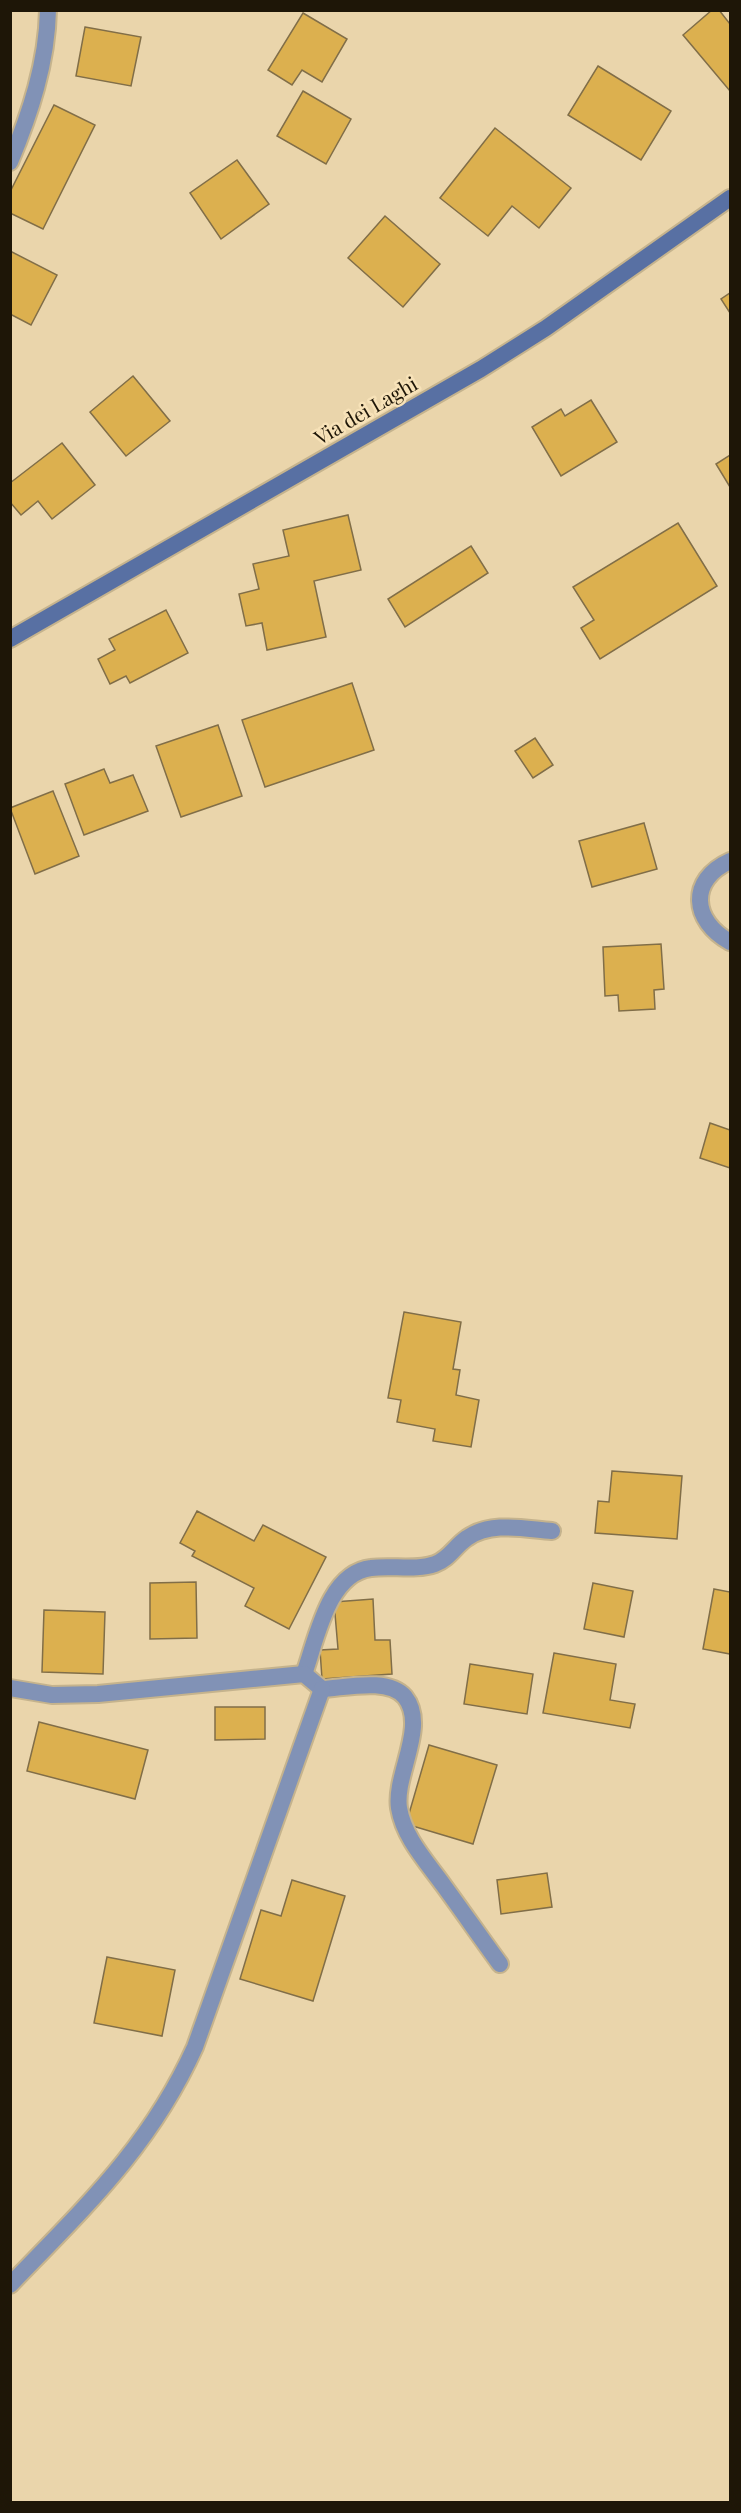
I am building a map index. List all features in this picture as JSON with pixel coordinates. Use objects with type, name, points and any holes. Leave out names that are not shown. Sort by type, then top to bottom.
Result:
[{"type":"main road","name":"Via dei Laghi","points":[[10,639],[481,369],[546,328],[730,198]]},
{"type":"street","points":[[10,162],[38,83],[47,34],[48,10]]},
{"type":"street","points":[[730,861],[719,867],[708,878],[700,902],[706,922],[730,942]]},
{"type":"street","points":[[304,1674],[335,1589],[349,1575],[372,1567],[433,1565],[451,1554],[467,1538],[485,1529],[552,1531]]},
{"type":"street","points":[[10,1688],[52,1695],[98,1695],[304,1674],[322,1689],[388,1687],[400,1692],[407,1700],[411,1710],[412,1735],[399,1786],[399,1808],[402,1820],[413,1843],[500,1964]]},
{"type":"street","points":[[10,2285],[125,2164],[148,2133],[179,2081],[195,2047],[322,1689]]},
{"type":"building","points":[[712,10],[719,10],[730,24],[730,91],[683,35]]},
{"type":"building","points":[[303,13],[347,39],[322,82],[302,70],[292,85],[268,70]]},
{"type":"building","points":[[85,27],[141,37],[131,86],[76,76]]},
{"type":"building","points":[[598,66],[671,111],[641,160],[568,115]]},
{"type":"building","points":[[303,91],[351,119],[326,164],[277,136]]},
{"type":"building","points":[[54,105],[95,125],[43,229],[10,213],[10,192]]},
{"type":"building","points":[[495,128],[571,188],[539,228],[512,206],[488,236],[440,198]]},
{"type":"building","points":[[237,160],[269,204],[221,239],[190,193]]},
{"type":"building","points":[[385,216],[440,264],[403,307],[348,258]]},
{"type":"building","points":[[10,251],[57,275],[31,325],[10,314]]},
{"type":"building","points":[[730,293],[730,313],[721,299]]},
{"type":"building","points":[[133,376],[170,421],[126,456],[90,412]]},
{"type":"building","points":[[591,400],[617,442],[561,476],[532,427],[561,409],[565,416]]},
{"type":"building","points":[[62,443],[95,485],[52,519],[38,501],[21,515],[10,502],[10,483]]},
{"type":"building","points":[[730,455],[730,487],[716,464]]},
{"type":"building","points":[[348,515],[361,570],[314,581],[326,637],[267,650],[262,623],[246,626],[239,594],[259,589],[253,564],[289,556],[283,530]]},
{"type":"building","points":[[678,523],[717,586],[600,659],[581,628],[594,620],[573,587]]},
{"type":"building","points":[[471,546],[488,573],[405,627],[388,599]]},
{"type":"building","points":[[166,610],[188,653],[130,683],[126,676],[110,684],[98,659],[115,650],[109,639]]},
{"type":"building","points":[[352,683],[374,750],[265,787],[242,720]]},
{"type":"building","points":[[218,725],[242,796],[181,817],[156,746]]},
{"type":"building","points":[[535,738],[553,765],[533,778],[515,751]]},
{"type":"building","points":[[104,769],[110,783],[133,775],[148,811],[84,835],[65,784]]},
{"type":"building","points":[[53,791],[79,856],[35,874],[10,808]]},
{"type":"building","points":[[644,823],[657,869],[592,887],[579,841]]},
{"type":"building","points":[[661,944],[664,989],[654,990],[655,1009],[619,1011],[618,995],[605,996],[603,947]]},
{"type":"building","points":[[710,1123],[730,1130],[730,1168],[700,1158]]},
{"type":"building","points":[[404,1312],[461,1322],[453,1369],[460,1370],[456,1395],[479,1400],[471,1447],[433,1441],[435,1429],[397,1422],[401,1400],[388,1398]]},
{"type":"building","points":[[612,1471],[682,1476],[677,1539],[595,1533],[598,1501],[609,1502]]},
{"type":"building","points":[[197,1511],[254,1541],[263,1525],[326,1557],[289,1629],[245,1606],[254,1588],[192,1556],[195,1551],[180,1543]]},
{"type":"building","points":[[196,1582],[197,1638],[150,1639],[150,1583]]},
{"type":"building","points":[[593,1583],[633,1591],[624,1637],[584,1629]]},
{"type":"building","points":[[714,1589],[730,1592],[730,1654],[703,1649]]},
{"type":"building","points":[[373,1599],[375,1640],[390,1640],[392,1674],[322,1679],[320,1650],[338,1649],[334,1602]]},
{"type":"building","points":[[44,1610],[105,1612],[103,1674],[42,1672]]},
{"type":"building","points":[[554,1653],[616,1664],[610,1700],[635,1704],[630,1728],[543,1713]]},
{"type":"building","points":[[470,1664],[533,1674],[527,1714],[464,1704]]},
{"type":"building","points":[[215,1707],[265,1707],[265,1739],[215,1740]]},
{"type":"building","points":[[39,1722],[148,1750],[135,1799],[27,1771]]},
{"type":"building","points":[[429,1745],[497,1765],[473,1844],[406,1824]]},
{"type":"building","points":[[547,1873],[552,1907],[501,1914],[497,1880]]},
{"type":"building","points":[[292,1880],[345,1896],[313,2001],[240,1979],[261,1910],[281,1916]]},
{"type":"building","points":[[107,1957],[175,1970],[162,2036],[94,2023]]}]
